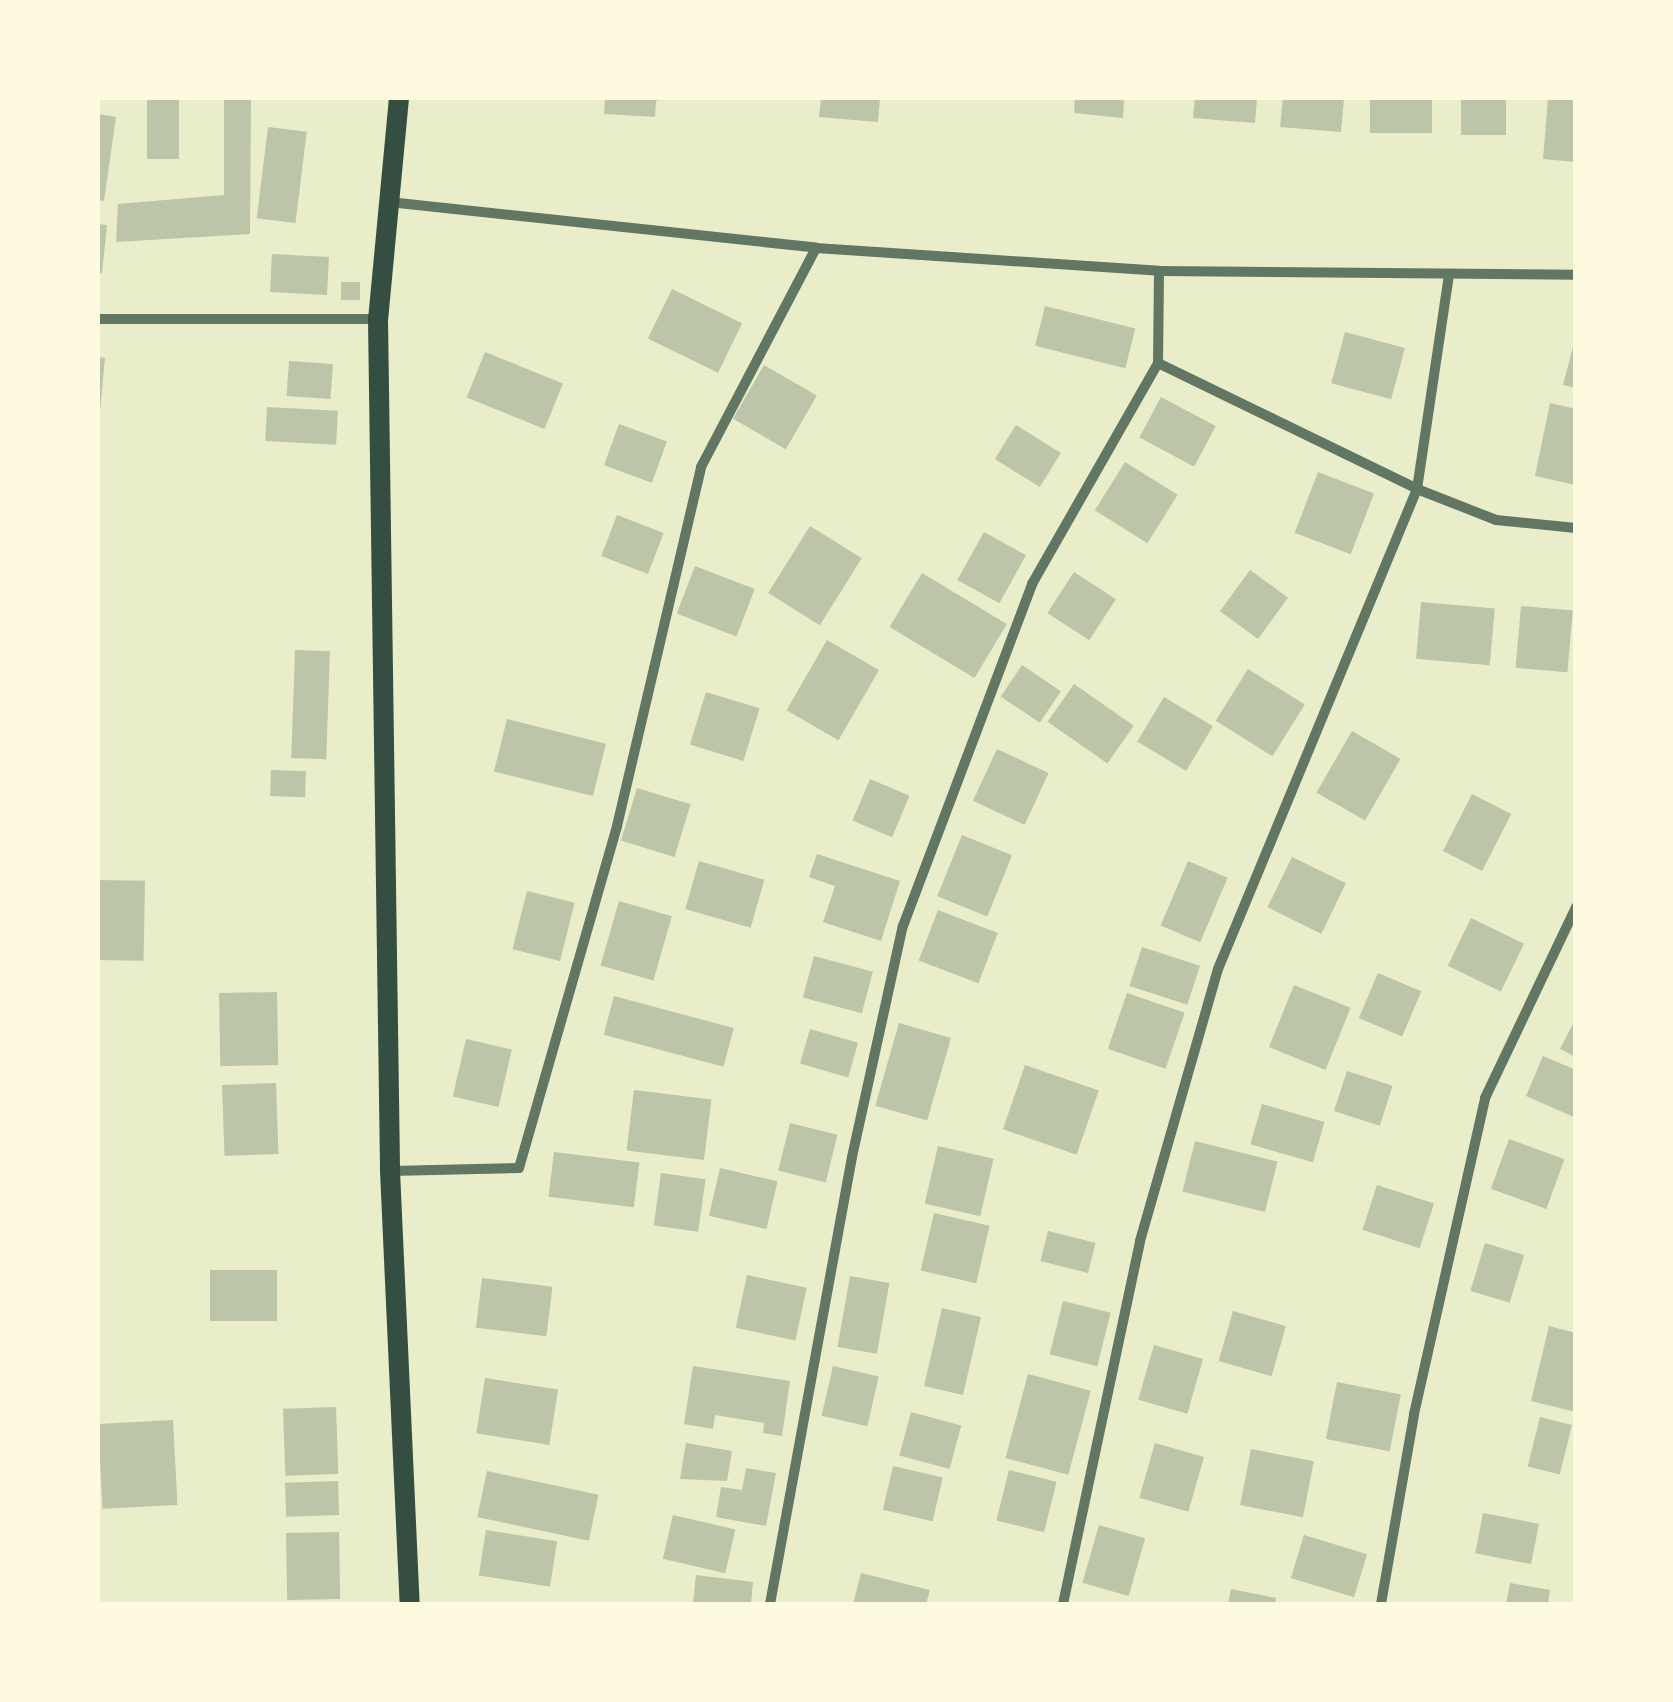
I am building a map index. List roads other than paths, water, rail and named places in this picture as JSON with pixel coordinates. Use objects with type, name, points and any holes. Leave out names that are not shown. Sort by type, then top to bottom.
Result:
[{"type":"main road","points":[[399,98],[378,319],[390,1171],[410,1604]]},
{"type":"street","points":[[388,202],[816,248],[1159,272],[1576,274]]},
{"type":"street","points":[[390,1171],[519,1168],[617,826],[701,467],[816,248]]},
{"type":"street","points":[[770,1604],[852,1157],[903,926],[1032,584],[1158,363],[1159,272]]},
{"type":"street","points":[[1062,1604],[1140,1241],[1218,968],[1417,490],[1449,274]]},
{"type":"street","points":[[98,319],[378,319]]},
{"type":"street","points":[[1158,363],[1417,490],[1496,520],[1576,528]]},
{"type":"street","points":[[1381,1604],[1414,1414],[1486,1098],[1576,908]]}]
